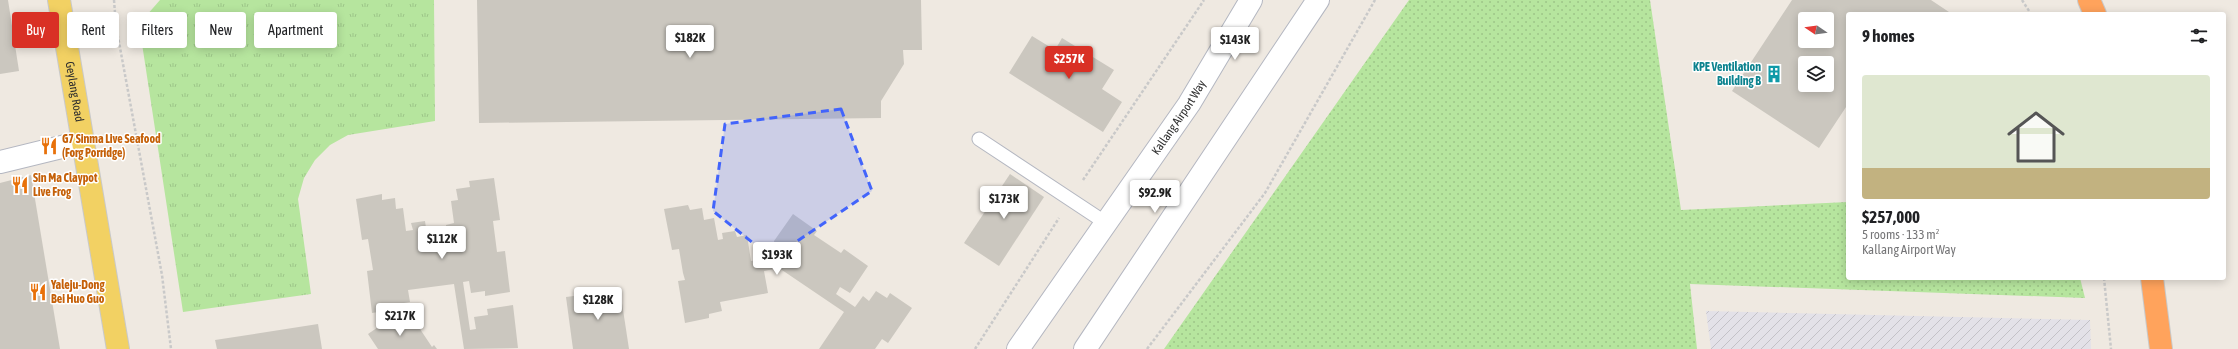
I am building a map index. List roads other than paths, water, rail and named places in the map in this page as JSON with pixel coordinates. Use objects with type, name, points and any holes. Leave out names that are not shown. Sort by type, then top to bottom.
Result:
[{"type":"highway","points":[[2089,0],[2094,12]]},
{"type":"highway","points":[[2152,280],[2161,349]]},
{"type":"main road","name":"Geylang Road","points":[[61,5],[82,142],[118,349]]},
{"type":"street","name":"Kallang Airport Way","points":[[1018,349],[1189,104],[1251,0]]},
{"type":"street","points":[[1085,349],[1318,0]]},
{"type":"street","points":[[0,162],[82,142]]},
{"type":"lane","points":[[979,138],[1106,223]]},
{"type":"place","name":"KPE Ventilation Building B","points":[[1774,74]]},
{"type":"place","name":"G7 Sinma Live Seafood (Forg Porridge)","points":[[49,146]]},
{"type":"place","name":"Sin Ma Claypot Live Frog","points":[[20,185]]},
{"type":"place","name":"Yaleju-Dong Bei Huo Guo","points":[[38,292]]}]
